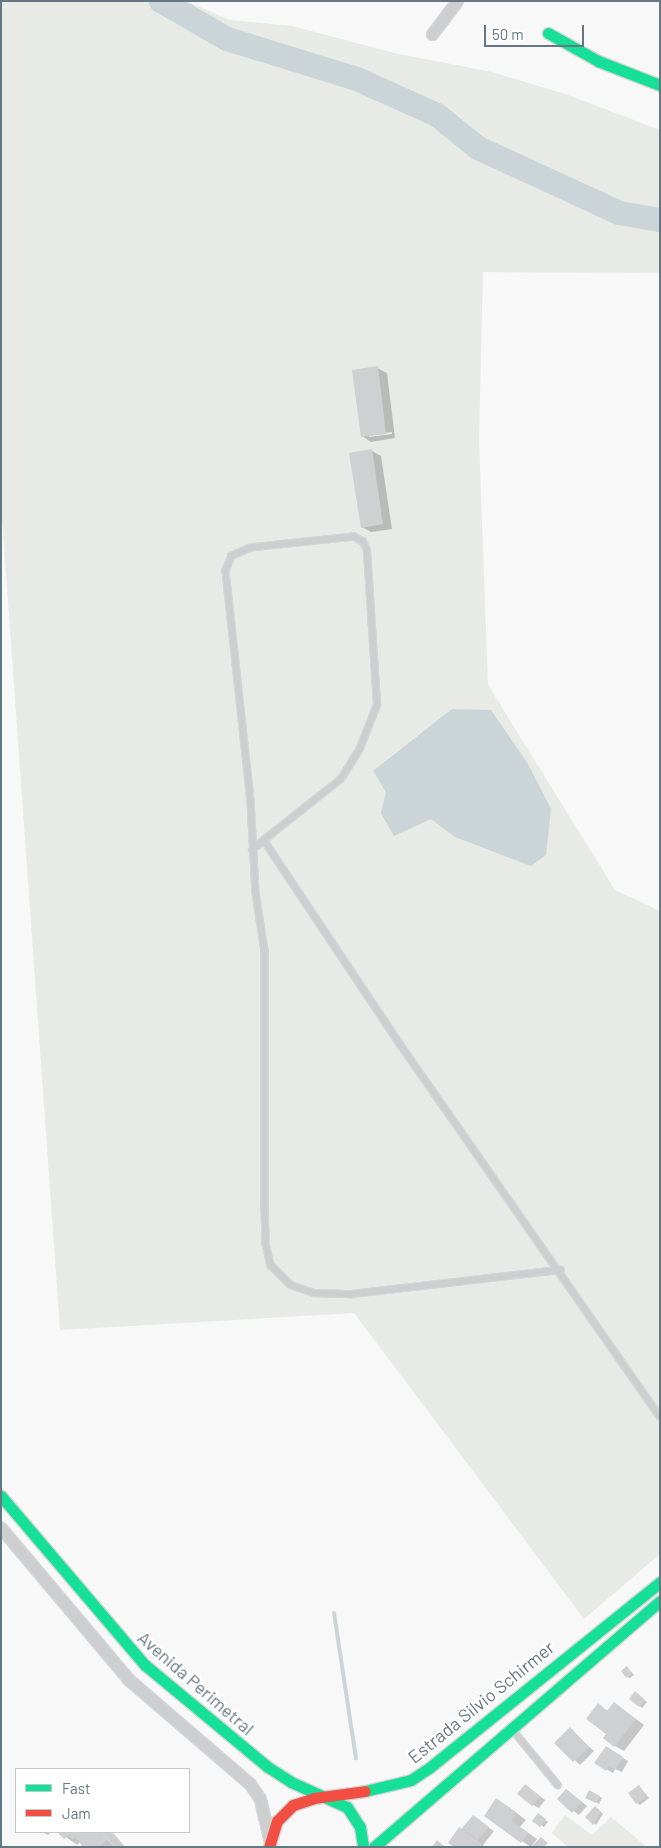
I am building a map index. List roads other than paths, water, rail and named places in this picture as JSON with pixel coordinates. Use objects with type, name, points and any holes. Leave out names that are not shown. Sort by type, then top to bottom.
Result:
[{"type":"street","points":[[432,34],[456,1]]},
{"type":"street","points":[[548,34],[598,61],[660,85]]},
{"type":"street","name":"Avenida Perimetral","points":[[1,1496],[123,1644],[145,1665],[268,1767],[340,1803],[352,1813],[360,1827],[363,1847]]},
{"type":"street","points":[[1,1528],[128,1680],[250,1784],[260,1800],[270,1845]]},
{"type":"street","name":"Estrada Silvio Schirmer","points":[[270,1845],[277,1821],[293,1805],[325,1797],[391,1787],[411,1780],[660,1582]]},
{"type":"street","name":"Estrada Silvio Schirmer","points":[[374,1847],[658,1603]]},
{"type":"lane","points":[[252,850],[341,779],[360,748],[377,705],[367,551],[363,542],[354,537],[251,548],[232,556],[226,571],[251,801],[252,850],[265,951],[265,1208],[266,1244],[271,1265],[291,1285],[314,1293],[352,1294],[561,1270]]},
{"type":"lane","points":[[264,840],[398,1041],[561,1270],[660,1416]]},
{"type":"lane","points":[[511,1728],[558,1785]]},
{"type":"lane","points":[[108,1833],[120,1847]]},
{"type":"waterway","points":[[161,1],[227,39],[357,79],[437,115],[478,148],[619,213],[660,220]]},
{"type":"waterway","points":[[334,1613],[356,1758]]}]
